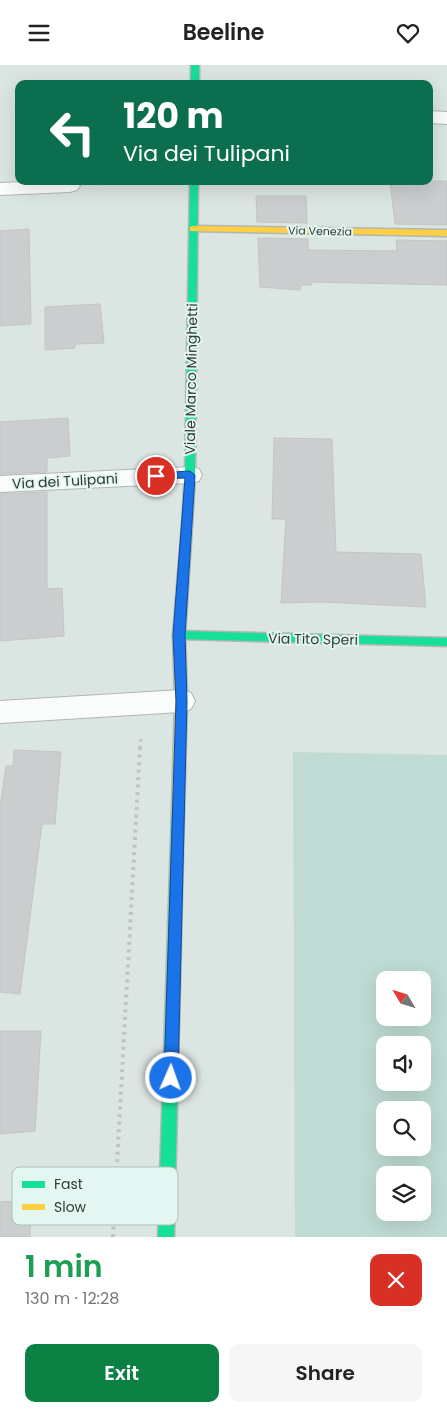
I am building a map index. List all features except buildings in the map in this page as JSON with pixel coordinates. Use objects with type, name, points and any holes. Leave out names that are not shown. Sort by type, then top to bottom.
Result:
[{"type":"street","points":[[195,65],[195,80]]},
{"type":"street","points":[[433,117],[447,118]]},
{"type":"street","name":"Viale Marco Minghetti","points":[[168,1167],[181,701],[179,635],[190,475],[194,185]]},
{"type":"street","points":[[0,189],[70,186]]},
{"type":"street","name":"Via Venezia","points":[[193,229],[447,233]]},
{"type":"street","name":"Via dei Tulipani","points":[[0,484],[190,475]]},
{"type":"street","name":"Via Tito Speri","points":[[179,635],[447,642]]},
{"type":"street","points":[[0,712],[181,701]]},
{"type":"path","points":[[70,186],[89,185]]},
{"type":"green space","points":[[293,752],[447,755],[447,1237],[295,1237]]},
{"type":"traffic: fast","points":[[195,65],[195,80]]},
{"type":"traffic: fast","points":[[187,525],[190,475],[194,185]]},
{"type":"traffic: fast","points":[[179,635],[447,642]]},
{"type":"traffic: fast","points":[[168,1167],[178,809]]},
{"type":"traffic: fast","points":[[166,1225],[166,1237]]},
{"type":"traffic: slow","points":[[193,229],[447,233]]},
{"type":"traffic: slow","points":[[178,809],[181,701],[179,635],[187,525]]},
{"type":"route","points":[[156,476],[190,475],[179,635],[181,701],[171,1078]]}]
